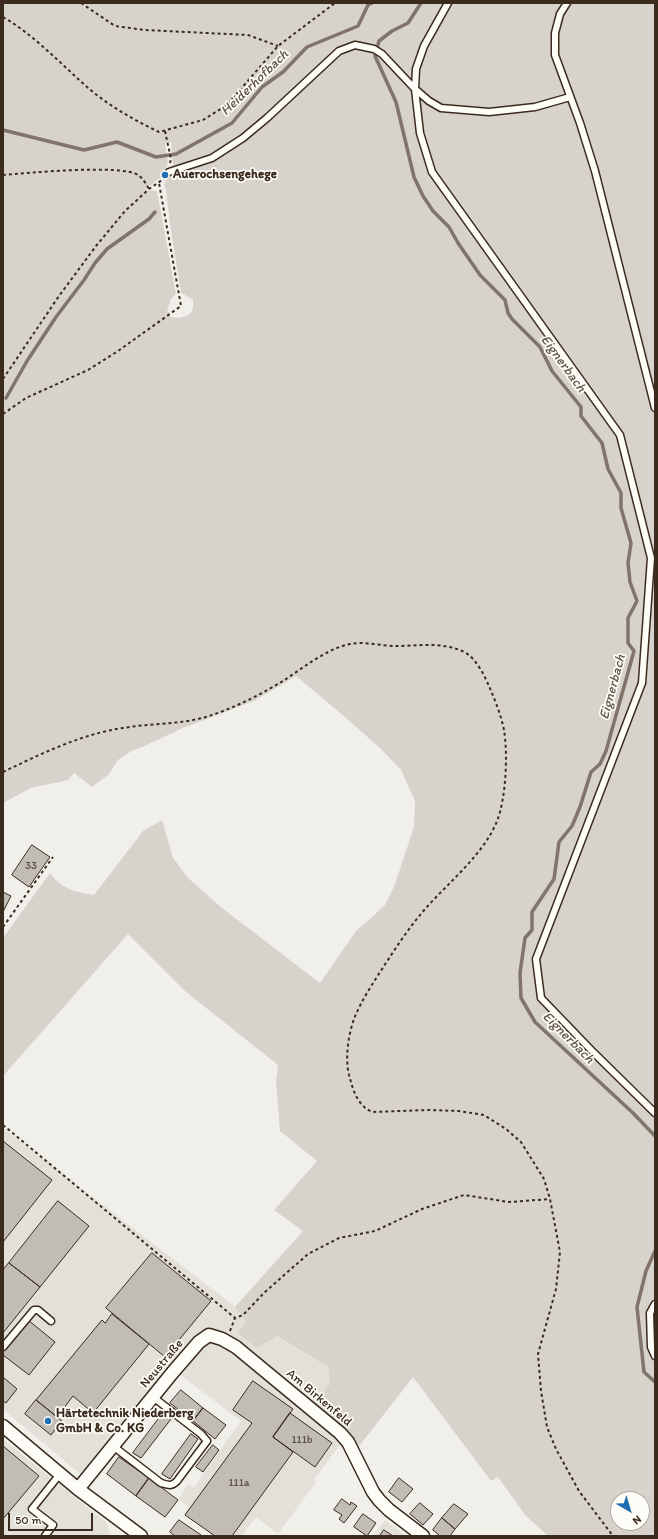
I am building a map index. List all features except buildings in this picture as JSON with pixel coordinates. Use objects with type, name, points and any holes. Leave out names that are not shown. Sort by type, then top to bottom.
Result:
[{"type":"street","name":"Neustraße","points":[[78,1489],[199,1342],[209,1335]]},
{"type":"street","name":"Am Birkenfeld","points":[[209,1335],[222,1339],[236,1347],[340,1433],[348,1442],[373,1492],[379,1500],[389,1510],[423,1536]]},
{"type":"street","points":[[3,1426],[78,1489],[141,1536]]},
{"type":"lane","points":[[448,3],[424,46],[416,69],[415,89],[420,132],[432,172],[620,435],[651,558],[642,683],[536,959],[541,998],[655,1113]]},
{"type":"lane","points":[[567,3],[560,14],[555,33],[555,55],[580,122],[595,171],[655,408]]},
{"type":"lane","points":[[169,172],[212,158],[243,138],[267,118],[339,51],[355,45],[377,51],[382,54],[415,89],[428,100],[441,108],[482,112],[535,107],[570,97]]},
{"type":"lane","points":[[655,1304],[650,1313],[651,1347],[655,1356]]},
{"type":"lane","points":[[3,1347],[34,1310],[38,1310],[51,1321]]},
{"type":"lane","points":[[113,1446],[161,1482],[169,1486],[177,1481],[207,1441],[201,1434],[153,1397]]},
{"type":"lane","points":[[45,1536],[53,1525],[32,1509],[60,1474]]},
{"type":"path","points":[[81,3],[115,26],[145,30],[248,35],[278,46]]},
{"type":"path","points":[[3,17],[20,27],[89,88],[112,105],[135,120],[159,132],[203,120],[227,105],[278,46],[335,3]]},
{"type":"path","points":[[3,379],[59,296],[96,246],[125,211],[149,189],[165,178],[169,172],[171,158],[165,131]]},
{"type":"path","points":[[3,175],[93,170],[130,172],[137,174],[149,189]]},
{"type":"path","points":[[3,414],[26,398],[88,370],[118,351],[181,306],[159,183]]},
{"type":"path","points":[[3,772],[64,745],[100,733],[121,728],[185,722],[210,716],[254,697],[281,682],[316,659],[346,645],[354,643],[395,646],[450,646],[466,653],[472,658],[485,678],[494,698],[503,728],[505,746],[504,792],[498,821],[491,834],[476,854],[425,908],[408,930],[371,987],[354,1020],[347,1065],[351,1083],[358,1101],[364,1108],[372,1112],[428,1110],[459,1111],[484,1115],[506,1129],[521,1142],[544,1179],[550,1199],[560,1252],[556,1289],[538,1354],[541,1391],[548,1427],[556,1449],[580,1491],[613,1536]]},
{"type":"path","points":[[3,927],[53,857]]},
{"type":"path","points":[[3,1125],[235,1318]]},
{"type":"path","points":[[230,1330],[235,1318],[243,1315],[265,1292],[308,1254],[338,1238],[375,1231],[422,1209],[464,1195],[509,1202],[550,1199]]},
{"type":"shaded area","points":[[3,3],[655,3],[655,1536],[548,1536],[525,1515],[498,1477],[491,1481],[413,1377],[360,1445],[314,1403],[330,1384],[328,1367],[277,1336],[257,1348],[238,1333],[246,1321],[235,1307],[303,1231],[274,1210],[317,1161],[280,1131],[276,1080],[278,1065],[185,991],[128,934],[3,1076],[3,938],[50,873],[59,883],[69,889],[94,895],[143,831],[162,820],[173,858],[188,878],[222,908],[320,983],[356,931],[385,905],[394,887],[414,827],[415,801],[401,770],[381,749],[296,676],[254,701],[183,728],[133,750],[118,760],[109,774],[92,787],[74,773],[68,780],[31,788],[3,803]],"holes":[[[171,142],[173,166],[164,185],[181,293],[193,300],[193,308],[190,314],[180,318],[170,317],[169,312],[167,311],[171,299],[176,294],[157,191],[145,190],[161,177],[168,163],[165,143]]]},
{"type":"shaded area","points":[[3,1128],[220,1295],[235,1307],[246,1321],[276,1336],[328,1367],[330,1384],[315,1403],[360,1445],[352,1455],[339,1446],[314,1480],[316,1482],[278,1534],[256,1517],[242,1536],[215,1536],[184,1514],[189,1506],[178,1500],[188,1484],[194,1487],[241,1421],[179,1374],[92,1484],[3,1409]]},
{"type":"shaded area","points":[[3,1439],[107,1523],[110,1536],[3,1536]]},
{"type":"shaded area","points":[[385,1520],[406,1536],[373,1536]]},
{"type":"waterway","name":"Heiderhofbach","points":[[3,130],[84,150],[117,142],[156,157],[176,154],[232,123],[262,87],[283,72],[307,47],[358,26],[368,5],[372,3]]},
{"type":"waterway","name":"Eignerbach","points":[[421,3],[408,23],[392,31],[379,41],[375,56],[396,102],[414,177],[423,196],[433,211],[449,227],[480,275],[505,300],[508,313],[512,319],[540,347],[552,371],[581,407],[581,416],[602,443],[608,469],[621,493],[621,508],[631,543],[628,563],[630,582],[637,601],[628,618],[628,643],[634,651],[606,751],[600,764],[591,772],[580,807],[572,826],[559,842],[554,879],[532,912],[532,930],[525,938],[520,973],[521,998],[535,1022],[633,1113],[655,1136]]},
{"type":"waterway","points":[[6,398],[27,361],[56,317],[95,263],[107,249],[149,219],[155,212]]},
{"type":"waterway","name":"Eignerbach","points":[[655,1251],[646,1271],[637,1307],[644,1372],[655,1382]]},
{"type":"place","name":"Auerochsengehege","points":[[165,175]]},
{"type":"place","name":"Härtetechnik Niederberg GmbH & Co. KG","points":[[48,1421]]}]
